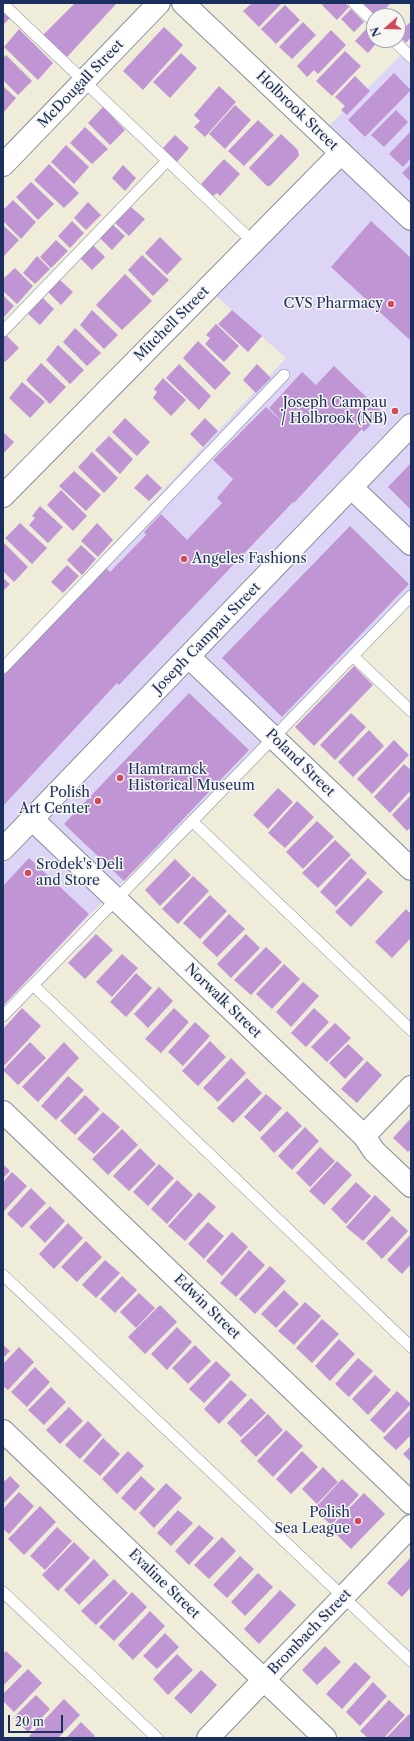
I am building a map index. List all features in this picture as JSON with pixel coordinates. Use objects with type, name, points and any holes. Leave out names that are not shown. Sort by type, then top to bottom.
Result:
[{"type":"street","name":"McDougall Street","points":[[3,165],[159,3]]},
{"type":"street","name":"Holbrook Street","points":[[183,3],[411,219]]},
{"type":"street","name":"Mitchell Street","points":[[3,496],[341,153]]},
{"type":"street","name":"Joseph Campau Street","points":[[3,849],[411,425]]},
{"type":"street","points":[[352,488],[411,544]]},
{"type":"street","name":"Poland Street","points":[[189,657],[411,869]]},
{"type":"street","name":"Norwalk Street","points":[[32,819],[364,1136],[374,1151],[411,1186]]},
{"type":"street","points":[[364,1136],[411,1087]]},
{"type":"street","name":"Edwin Street","points":[[3,1112],[411,1503]]},
{"type":"street","name":"Evaline Street","points":[[3,1431],[325,1738]]},
{"type":"street","name":"Brombach Street","points":[[208,1738],[411,1526]]},
{"type":"lane","points":[[354,3],[366,14]]},
{"type":"lane","points":[[3,4],[253,242]]},
{"type":"lane","points":[[401,48],[411,57]]},
{"type":"lane","points":[[3,331],[167,161]]},
{"type":"lane","points":[[3,668],[284,375]]},
{"type":"lane","points":[[3,1016],[115,898],[411,596]]},
{"type":"lane","points":[[353,656],[411,711]]},
{"type":"lane","points":[[192,821],[411,1030]]},
{"type":"lane","points":[[33,985],[411,1347]]},
{"type":"lane","points":[[3,1275],[411,1661]]},
{"type":"lane","points":[[3,1592],[156,1738]]},
{"type":"shaded area","points":[[405,51],[411,57],[411,592],[273,737],[108,896],[3,1006],[3,662],[286,358],[207,288],[341,153],[321,134]]},
{"type":"building","points":[[75,3],[117,3],[67,57],[43,35]]},
{"type":"building","points":[[252,3],[282,3],[259,27],[243,11]]},
{"type":"building","points":[[324,3],[345,3],[349,7],[337,20],[322,5]]},
{"type":"building","points":[[362,3],[391,3],[386,8],[367,8]]},
{"type":"building","points":[[285,5],[300,20],[276,44],[261,29]]},
{"type":"building","points":[[351,9],[364,22],[354,32],[341,19]]},
{"type":"building","points":[[3,11],[10,18],[3,25]]},
{"type":"building","points":[[303,22],[316,35],[292,59],[279,47]]},
{"type":"building","points":[[409,23],[411,24],[411,37],[406,43],[406,26]]},
{"type":"building","points":[[164,27],[183,45],[143,90],[123,71]]},
{"type":"building","points":[[19,29],[53,63],[38,80],[4,47]]},
{"type":"building","points":[[366,29],[366,48],[372,48],[368,53],[355,41]]},
{"type":"building","points":[[331,30],[346,45],[318,74],[314,70],[307,77],[297,66]]},
{"type":"building","points":[[345,51],[361,66],[332,96],[316,81]]},
{"type":"building","points":[[181,53],[197,68],[170,98],[153,82]]},
{"type":"building","points":[[6,55],[32,81],[18,95],[3,80],[3,58]]},
{"type":"building","points":[[394,73],[411,90],[365,137],[348,120]]},
{"type":"building","points":[[355,76],[370,91],[347,115],[341,110],[345,106],[335,97]]},
{"type":"building","points":[[3,86],[16,98],[3,113]]},
{"type":"building","points":[[219,86],[236,102],[205,137],[194,127],[200,121],[194,115]]},
{"type":"building","points":[[235,105],[251,120],[225,149],[209,134]]},
{"type":"building","points":[[103,107],[125,130],[110,145],[88,123]]},
{"type":"building","points":[[396,110],[408,122],[384,147],[371,135]]},
{"type":"building","points":[[258,120],[274,135],[244,166],[228,151]]},
{"type":"building","points":[[85,127],[108,149],[92,164],[70,143]]},
{"type":"building","points":[[411,131],[411,158],[403,167],[389,154]]},
{"type":"building","points":[[281,134],[298,150],[299,156],[270,186],[267,186],[249,168]]},
{"type":"building","points":[[175,135],[189,148],[177,162],[163,148]]},
{"type":"building","points":[[66,145],[89,167],[74,184],[51,162]]},
{"type":"building","points":[[224,159],[240,174],[220,196],[217,193],[213,196],[201,184]]},
{"type":"building","points":[[49,164],[79,193],[64,208],[34,180]]},
{"type":"building","points":[[411,164],[411,182],[402,173]]},
{"type":"building","points":[[123,165],[136,178],[125,191],[112,178]]},
{"type":"building","points":[[31,182],[54,204],[38,220],[16,197]]},
{"type":"building","points":[[13,200],[36,222],[21,239],[3,221],[3,210]]},
{"type":"building","points":[[88,202],[101,215],[86,230],[74,218]]},
{"type":"building","points":[[131,207],[145,219],[129,236],[115,223]]},
{"type":"building","points":[[72,221],[84,233],[70,248],[58,236]]},
{"type":"building","name":"CVS Pharmacy","points":[[371,221],[411,258],[411,341],[331,267]]},
{"type":"building","points":[[112,224],[125,236],[112,250],[100,238]]},
{"type":"building","points":[[3,225],[19,240],[4,256],[3,255]]},
{"type":"building","points":[[160,237],[182,259],[167,275],[145,253]]},
{"type":"building","points":[[56,240],[68,251],[51,268],[40,257]]},
{"type":"building","points":[[93,245],[105,257],[92,270],[80,258]]},
{"type":"building","points":[[142,255],[169,280],[153,296],[128,270]]},
{"type":"building","points":[[37,256],[50,269],[35,284],[23,273]]},
{"type":"building","points":[[15,268],[33,286],[17,304],[3,291],[3,279]]},
{"type":"building","points":[[125,274],[152,301],[122,330],[96,305]]},
{"type":"building","points":[[60,280],[73,292],[61,305],[48,292]]},
{"type":"building","points":[[3,295],[14,306],[3,318]]},
{"type":"building","points":[[43,298],[54,309],[40,325],[28,314]]},
{"type":"building","points":[[92,310],[118,335],[104,349],[80,325]]},
{"type":"building","points":[[232,310],[262,336],[248,352],[218,324]]},
{"type":"building","points":[[216,324],[239,346],[224,362],[205,344],[210,338],[206,335]]},
{"type":"building","points":[[75,328],[101,353],[87,366],[63,342]]},
{"type":"building","points":[[6,335],[19,348],[5,362],[3,360],[3,338]]},
{"type":"building","points":[[198,341],[231,373],[215,390],[183,358]]},
{"type":"building","points":[[58,345],[84,370],[70,384],[46,360]]},
{"type":"building","points":[[41,363],[66,387],[50,404],[26,380]]},
{"type":"building","points":[[179,364],[211,396],[199,410],[166,378]]},
{"type":"building","points":[[257,364],[271,378],[256,393],[243,380]]},
{"type":"building","points":[[334,366],[382,412],[364,432],[362,429],[294,503],[293,502],[119,685],[117,683],[3,806],[3,676],[106,568],[110,572],[146,535],[144,532],[161,514],[187,540],[222,503],[217,498],[233,479],[213,460],[266,407],[286,425],[269,408],[302,372],[316,385]]},
{"type":"building","points":[[163,378],[186,400],[171,416],[153,398],[157,392],[154,389]]},
{"type":"building","points":[[22,382],[45,402],[30,418],[9,398]]},
{"type":"building","points":[[125,418],[150,442],[137,456],[112,432]]},
{"type":"building","points":[[205,418],[218,431],[203,447],[190,434]]},
{"type":"building","points":[[3,432],[14,442],[3,454]]},
{"type":"building","points":[[109,436],[133,459],[120,474],[95,450]]},
{"type":"building","points":[[92,452],[118,478],[104,493],[78,467]]},
{"type":"building","points":[[411,463],[411,510],[388,487]]},
{"type":"building","points":[[74,471],[101,495],[86,511],[59,486]]},
{"type":"building","points":[[147,474],[162,488],[149,501],[134,488]]},
{"type":"building","points":[[61,490],[87,516],[73,531],[47,505]]},
{"type":"building","points":[[40,506],[63,527],[48,543],[29,525],[35,518],[32,516]]},
{"type":"building","points":[[20,523],[47,548],[32,564],[5,538]]},
{"type":"building","points":[[97,523],[113,540],[98,557],[81,541]]},
{"type":"building","points":[[350,526],[409,584],[282,717],[222,658]]},
{"type":"building","points":[[4,543],[28,567],[14,582],[3,571]]},
{"type":"building","points":[[81,545],[96,559],[82,575],[67,560]]},
{"type":"building","points":[[67,565],[79,576],[63,593],[51,582]]},
{"type":"building","points":[[3,578],[10,584],[3,591]]},
{"type":"building","points":[[354,666],[373,685],[314,746],[295,727]]},
{"type":"building","points":[[189,693],[249,750],[124,881],[64,824]]},
{"type":"building","points":[[351,713],[366,727],[335,760],[320,745]]},
{"type":"building","points":[[369,730],[384,746],[353,777],[338,762]]},
{"type":"building","points":[[394,740],[409,755],[372,794],[357,779]]},
{"type":"building","points":[[404,764],[411,770],[411,790],[390,813],[374,797]]},
{"type":"building","points":[[278,788],[293,802],[268,829],[253,815]]},
{"type":"building","points":[[411,795],[411,827],[407,831],[392,815]]},
{"type":"building","points":[[297,801],[314,817],[285,848],[268,833]]},
{"type":"building","points":[[317,821],[334,837],[303,869],[286,852]]},
{"type":"building","points":[[335,840],[351,855],[318,888],[302,873]]},
{"type":"building","points":[[29,858],[89,914],[3,1006],[3,886]]},
{"type":"building","points":[[351,858],[367,873],[336,907],[320,892]]},
{"type":"building","points":[[175,859],[191,875],[160,906],[145,890]]},
{"type":"building","points":[[193,876],[209,891],[178,924],[162,909]]},
{"type":"building","points":[[368,878],[383,892],[351,927],[335,912]]},
{"type":"building","points":[[210,895],[227,911],[200,939],[183,923]]},
{"type":"building","points":[[406,909],[411,914],[411,938],[392,958],[375,942]]},
{"type":"building","points":[[229,914],[245,929],[217,957],[202,943]]},
{"type":"building","points":[[96,934],[113,950],[85,979],[68,963]]},
{"type":"building","points":[[246,934],[260,948],[231,978],[217,964]]},
{"type":"building","points":[[266,947],[282,962],[251,995],[234,980]]},
{"type":"building","points":[[122,954],[138,968],[112,997],[96,982]]},
{"type":"building","points":[[284,964],[300,979],[272,1009],[256,994]]},
{"type":"building","points":[[136,973],[152,988],[126,1017],[110,1002]]},
{"type":"building","points":[[303,982],[319,996],[291,1027],[276,1012]]},
{"type":"building","points":[[159,987],[173,1001],[148,1028],[134,1014]]},
{"type":"building","points":[[22,1008],[41,1026],[3,1067],[3,1029]]},
{"type":"building","points":[[174,1008],[189,1022],[161,1053],[145,1039]]},
{"type":"building","points":[[314,1008],[329,1022],[306,1047],[291,1033]]},
{"type":"building","points":[[195,1022],[210,1036],[183,1066],[168,1052]]},
{"type":"building","points":[[335,1023],[351,1038],[327,1062],[311,1047]]},
{"type":"building","points":[[210,1041],[226,1057],[198,1086],[182,1071]]},
{"type":"building","points":[[30,1042],[46,1058],[18,1085],[3,1070]]},
{"type":"building","points":[[64,1042],[79,1058],[38,1102],[22,1087]]},
{"type":"building","points":[[348,1044],[364,1059],[345,1079],[329,1063]]},
{"type":"building","points":[[231,1058],[246,1073],[218,1102],[203,1088]]},
{"type":"building","points":[[367,1061],[382,1075],[357,1103],[341,1089]]},
{"type":"building","points":[[68,1076],[84,1090],[56,1120],[41,1106]]},
{"type":"building","points":[[247,1078],[262,1093],[233,1123],[217,1108]]},
{"type":"building","points":[[266,1094],[282,1108],[260,1132],[244,1117]]},
{"type":"building","points":[[85,1095],[100,1109],[75,1135],[60,1121]]},
{"type":"building","points":[[287,1111],[302,1126],[274,1153],[260,1138]]},
{"type":"building","points":[[103,1112],[120,1127],[94,1154],[77,1139]]},
{"type":"building","points":[[411,1118],[411,1149],[408,1152],[393,1138]]},
{"type":"building","points":[[305,1127],[319,1141],[292,1170],[278,1156]]},
{"type":"building","points":[[122,1129],[138,1145],[108,1175],[92,1159]]},
{"type":"building","points":[[320,1147],[335,1161],[310,1187],[296,1173]]},
{"type":"building","points":[[140,1148],[156,1164],[129,1191],[113,1176]]},
{"type":"building","points":[[337,1161],[352,1175],[324,1205],[309,1191]]},
{"type":"building","points":[[3,1164],[10,1171],[3,1178]]},
{"type":"building","points":[[159,1164],[174,1178],[148,1206],[133,1192]]},
{"type":"building","points":[[12,1172],[27,1186],[3,1212],[3,1182]]},
{"type":"building","points":[[177,1180],[193,1195],[167,1224],[151,1209]]},
{"type":"building","points":[[356,1182],[371,1196],[346,1224],[331,1209]]},
{"type":"building","points":[[31,1188],[46,1203],[22,1228],[7,1214]]},
{"type":"building","points":[[199,1192],[216,1207],[185,1241],[168,1226]]},
{"type":"building","points":[[375,1195],[391,1210],[363,1241],[346,1227]]},
{"type":"building","points":[[50,1206],[65,1221],[45,1243],[29,1227]]},
{"type":"building","points":[[392,1216],[408,1231],[382,1259],[366,1243]]},
{"type":"building","points":[[208,1222],[224,1236],[204,1259],[188,1244]]},
{"type":"building","points":[[68,1223],[83,1238],[54,1269],[39,1254]]},
{"type":"building","points":[[232,1232],[248,1247],[222,1276],[206,1261]]},
{"type":"building","points":[[411,1234],[411,1264],[402,1274],[387,1260]]},
{"type":"building","points":[[86,1241],[102,1257],[77,1282],[61,1267]]},
{"type":"building","points":[[249,1250],[265,1265],[236,1297],[220,1283]]},
{"type":"building","points":[[105,1260],[120,1273],[96,1298],[82,1285]]},
{"type":"building","points":[[270,1266],[286,1281],[255,1314],[239,1299]]},
{"type":"building","points":[[122,1276],[137,1290],[115,1313],[100,1299]]},
{"type":"building","points":[[284,1290],[299,1304],[276,1328],[261,1314]]},
{"type":"building","points":[[139,1293],[155,1308],[136,1328],[120,1312]]},
{"type":"building","points":[[305,1302],[321,1316],[294,1345],[278,1331]]},
{"type":"building","points":[[160,1305],[177,1322],[145,1354],[128,1337]]},
{"type":"building","points":[[322,1319],[339,1334],[312,1363],[296,1348]]},
{"type":"building","points":[[177,1327],[192,1342],[167,1370],[151,1354]]},
{"type":"building","points":[[339,1339],[355,1354],[330,1381],[315,1366]]},
{"type":"building","points":[[3,1345],[10,1351],[3,1358]]},
{"type":"building","points":[[195,1345],[211,1361],[188,1384],[172,1368]]},
{"type":"building","points":[[19,1347],[34,1362],[8,1390],[3,1386],[3,1364]]},
{"type":"building","points":[[358,1358],[373,1371],[349,1397],[335,1384]]},
{"type":"building","points":[[216,1361],[231,1375],[204,1403],[189,1389]]},
{"type":"building","points":[[35,1367],[50,1382],[27,1407],[11,1392]]},
{"type":"building","points":[[375,1375],[391,1390],[368,1415],[352,1399]]},
{"type":"building","points":[[231,1380],[247,1395],[219,1424],[204,1409]]},
{"type":"building","points":[[51,1387],[66,1402],[44,1425],[28,1410]]},
{"type":"building","points":[[397,1391],[411,1404],[384,1433],[370,1420]]},
{"type":"building","points":[[251,1398],[266,1413],[241,1437],[227,1423]]},
{"type":"building","points":[[69,1407],[83,1421],[60,1444],[46,1430]]},
{"type":"building","points":[[411,1409],[411,1435],[396,1450],[383,1438]]},
{"type":"building","points":[[268,1414],[283,1430],[256,1457],[240,1441]]},
{"type":"building","points":[[88,1421],[102,1435],[80,1459],[65,1445]]},
{"type":"building","points":[[286,1430],[303,1446],[273,1477],[257,1461]]},
{"type":"building","points":[[103,1438],[120,1454],[100,1476],[83,1461]]},
{"type":"building","points":[[411,1446],[411,1462],[403,1454]]},
{"type":"building","points":[[128,1451],[144,1466],[117,1494],[102,1479]]},
{"type":"building","points":[[302,1451],[318,1467],[291,1494],[276,1479]]},
{"type":"building","points":[[323,1467],[338,1482],[317,1504],[302,1489]]},
{"type":"building","points":[[10,1476],[20,1486],[3,1504],[3,1479],[5,1481]]},
{"type":"building","points":[[141,1476],[155,1489],[135,1511],[121,1498]]},
{"type":"building","points":[[342,1479],[359,1495],[331,1525],[314,1509]]},
{"type":"building","points":[[166,1483],[182,1498],[154,1528],[139,1513]]},
{"type":"building","points":[[19,1492],[34,1506],[9,1534],[3,1529],[3,1509]]},
{"type":"building","name":"Polish Sea League","points":[[364,1493],[385,1514],[351,1549],[330,1528]]},
{"type":"building","points":[[40,1506],[56,1522],[24,1555],[8,1539]]},
{"type":"building","points":[[178,1510],[193,1523],[171,1546],[157,1533]]},
{"type":"building","points":[[199,1525],[214,1538],[189,1565],[175,1551]]},
{"type":"building","points":[[57,1527],[72,1541],[45,1570],[30,1556]]},
{"type":"building","points":[[222,1537],[236,1551],[209,1579],[194,1565]]},
{"type":"building","points":[[74,1542],[90,1558],[58,1591],[42,1575]]},
{"type":"building","points":[[240,1556],[254,1569],[227,1598],[213,1585]]},
{"type":"building","points":[[411,1557],[411,1587],[402,1597],[387,1583]]},
{"type":"building","points":[[94,1559],[109,1575],[79,1605],[64,1590]]},
{"type":"building","points":[[258,1573],[273,1587],[245,1616],[231,1602]]},
{"type":"building","points":[[114,1579],[128,1593],[96,1625],[81,1611]]},
{"type":"building","points":[[280,1590],[296,1605],[259,1644],[244,1629]]},
{"type":"building","points":[[132,1592],[147,1607],[114,1641],[99,1627]]},
{"type":"building","points":[[150,1611],[165,1626],[133,1660],[118,1645]]},
{"type":"building","points":[[165,1633],[179,1647],[157,1669],[143,1656]]},
{"type":"building","points":[[325,1646],[341,1662],[317,1685],[302,1670]]},
{"type":"building","points":[[6,1651],[22,1666],[3,1686],[3,1654]]},
{"type":"building","points":[[177,1654],[193,1670],[168,1695],[153,1679]]},
{"type":"building","points":[[355,1662],[371,1677],[342,1709],[326,1694]]},
{"type":"building","points":[[28,1669],[42,1683],[14,1712],[3,1701],[3,1694]]},
{"type":"building","points":[[201,1670],[217,1685],[191,1714],[174,1698]]},
{"type":"building","points":[[373,1682],[387,1696],[360,1726],[346,1712]]},
{"type":"building","points":[[36,1695],[50,1709],[28,1732],[13,1718]]},
{"type":"building","points":[[64,1699],[80,1715],[58,1738],[31,1738],[29,1736]]},
{"type":"building","points":[[389,1700],[405,1715],[384,1738],[368,1738],[360,1731]]},
{"type":"building","points":[[409,1714],[411,1716],[411,1738],[386,1738]]},
{"type":"building","points":[[81,1722],[95,1736],[93,1738],[66,1738]]},
{"type":"place","name":"CVS Pharmacy","points":[[391,304]]},
{"type":"place","name":"Joseph Campau / Holbrook (NB)","points":[[395,411]]},
{"type":"place","name":"Angeles Fashions","points":[[184,559]]},
{"type":"place","name":"Hamtramck Historical Museum","points":[[120,778]]},
{"type":"place","name":"Polish Art Center","points":[[98,801]]},
{"type":"place","name":"Srodek's Deli and Store","points":[[28,873]]},
{"type":"place","name":"Polish Sea League","points":[[358,1521]]}]
